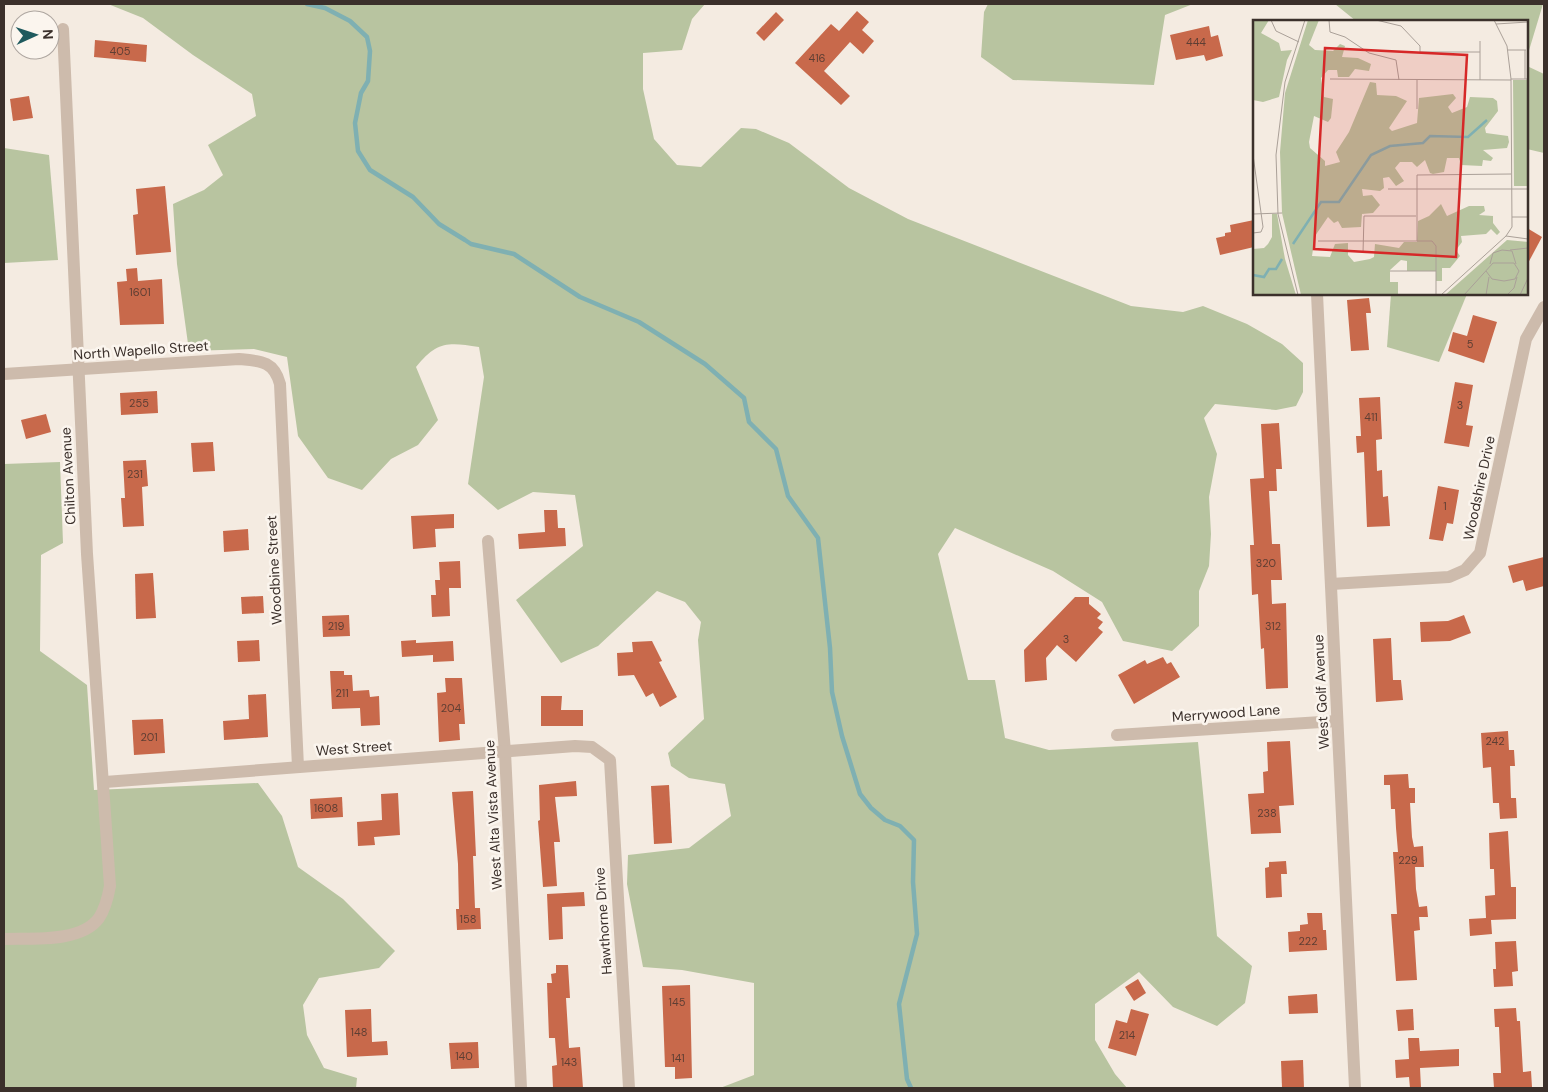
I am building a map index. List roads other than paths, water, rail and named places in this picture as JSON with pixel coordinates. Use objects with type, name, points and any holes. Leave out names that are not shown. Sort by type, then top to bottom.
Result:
[{"type":"street","name":"Chilton Avenue","points":[[4,939],[70,936],[84,931],[98,919],[106,902],[110,886],[105,782],[87,554],[63,29]]},
{"type":"street","name":"West Golf Avenue","points":[[1317,295],[1355,1088]]},
{"type":"street","name":"Woodshire Drive","points":[[1331,584],[1449,577],[1465,570],[1480,553],[1526,339],[1544,307]]},
{"type":"street","name":"North Wapello Street","points":[[4,374],[239,359],[262,361],[277,371]]},
{"type":"street","name":"Woodbine Street","points":[[277,371],[280,384],[298,767]]},
{"type":"street","name":"West Alta Vista Avenue","points":[[488,541],[505,752],[521,1088]]},
{"type":"street","name":"Merrywood Lane","points":[[1117,735],[1337,721]]},
{"type":"street","name":"West Street","points":[[105,782],[574,746],[592,747],[603,754]]},
{"type":"street","name":"Hawthorne Drive","points":[[603,754],[610,760],[629,1088]]},
{"type":"waterway","points":[[307,4],[325,8],[350,21],[367,37],[370,51],[368,81],[361,93],[355,123],[358,151],[370,170],[413,197],[439,224],[471,244],[514,254],[580,297],[639,322],[705,364],[744,398],[749,422],[776,449],[788,496],[818,538],[830,648],[832,692],[842,736],[860,794],[871,808],[885,820],[900,826],[914,840],[913,882],[917,934],[899,1004],[907,1079],[911,1088]]}]
